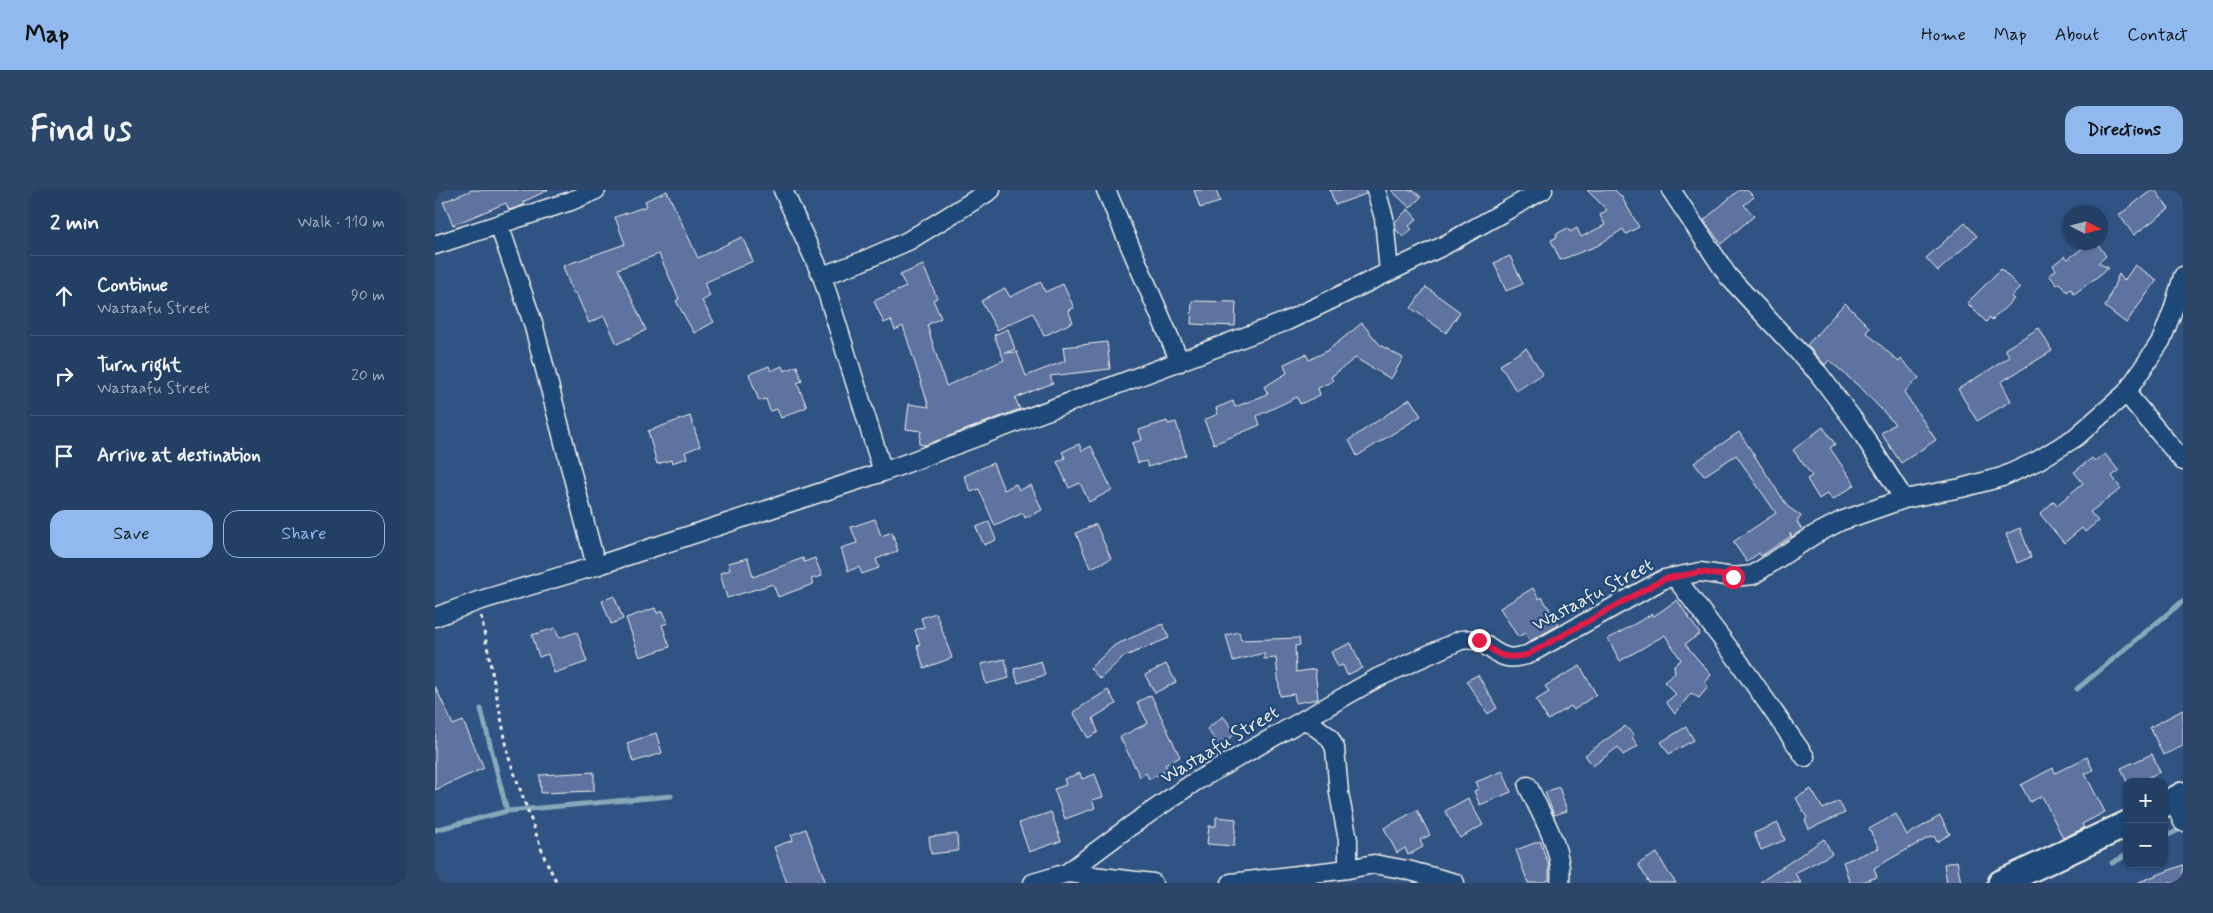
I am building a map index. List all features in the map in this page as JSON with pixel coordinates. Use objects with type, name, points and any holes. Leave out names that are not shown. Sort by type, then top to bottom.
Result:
[{"type":"main road","points":[[2001,883],[2123,826]]},
{"type":"street","points":[[435,245],[571,201],[596,190]]},
{"type":"street","points":[[783,190],[822,276],[883,472]]},
{"type":"street","points":[[822,276],[861,262],[908,241],[991,190]]},
{"type":"street","points":[[1106,190],[1180,362]]},
{"type":"street","points":[[1377,190],[1384,218],[1389,272]]},
{"type":"street","points":[[435,617],[478,601],[596,566],[883,472],[1287,321],[1443,246],[1543,190]]},
{"type":"street","points":[[1671,190],[1728,276],[1818,373],[1855,422],[1904,499]]},
{"type":"street","points":[[499,225],[533,323],[596,566]]},
{"type":"street","name":"Wastaafu Street","points":[[1033,883],[1067,873],[1193,783],[1377,678],[1461,640],[1470,638],[1479,640],[1494,652],[1509,658],[1527,655],[1664,579],[1700,572],[1745,578],[1753,575],[1834,524],[1904,499],[1961,488],[2002,477],[2037,461],[2076,437],[2127,393],[2161,341],[2183,276]]},
{"type":"street","points":[[2127,393],[2183,461]]},
{"type":"street","points":[[1675,577],[1737,659],[1805,757]]},
{"type":"street","points":[[1305,719],[1329,737],[1335,748],[1339,793],[1348,840],[1348,869]]},
{"type":"street","points":[[1528,786],[1555,845],[1561,874],[1560,883]]},
{"type":"street","points":[[1231,883],[1348,869],[1373,864],[1407,870],[1455,883]]},
{"type":"street","points":[[1067,873],[1153,883]]},
{"type":"path","points":[[478,601],[509,758],[545,859],[557,883]]},
{"type":"building","points":[[472,190],[548,190],[523,202],[524,205],[509,210],[506,203],[453,225],[443,202]]},
{"type":"building","points":[[1194,190],[1216,190],[1220,202],[1200,208]]},
{"type":"building","points":[[1330,190],[1366,190],[1366,194],[1335,205]]},
{"type":"building","points":[[1391,190],[1413,190],[1421,197],[1410,208]]},
{"type":"building","points":[[1587,190],[1615,190],[1621,196],[1639,227],[1626,234],[1623,229],[1597,246],[1560,260],[1551,240],[1557,237],[1556,234],[1568,228],[1570,232],[1577,228],[1581,237],[1605,225],[1600,215],[1607,210]]},
{"type":"building","points":[[1739,190],[1747,190],[1754,197],[1744,205],[1754,216],[1721,244],[1704,220]]},
{"type":"building","points":[[2152,190],[2155,190],[2169,209],[2134,235],[2119,215]]},
{"type":"building","points":[[667,191],[698,258],[742,237],[753,261],[704,283],[710,296],[702,301],[714,322],[694,333],[676,301],[679,299],[659,254],[618,269],[646,330],[617,344],[604,316],[589,323],[576,293],[573,294],[563,266],[625,244],[615,217],[647,206],[645,201]]},
{"type":"building","points":[[1408,209],[1417,219],[1409,226],[1412,229],[1403,237],[1396,230],[1395,222]]},
{"type":"building","points":[[1965,223],[1977,236],[1938,271],[1926,258]]},
{"type":"building","points":[[2080,250],[2102,250],[2106,256],[2098,263],[2109,268],[2074,294],[2071,289],[2067,292],[2060,283],[2057,285],[2049,275],[2056,270],[2053,265],[2065,256],[2068,259]]},
{"type":"building","points":[[1510,256],[1523,284],[1506,291],[1494,263]]},
{"type":"building","points":[[923,265],[937,298],[933,300],[941,318],[927,325],[946,386],[1004,360],[994,335],[1008,329],[1015,349],[1005,353],[1017,352],[1026,376],[1065,361],[1063,347],[1107,342],[1110,369],[1050,376],[1053,383],[1015,398],[1020,409],[926,445],[919,444],[921,431],[906,429],[909,404],[929,407],[903,326],[895,330],[891,320],[884,323],[874,301],[906,287],[900,275]]},
{"type":"building","points":[[2135,265],[2157,280],[2126,323],[2105,307],[2119,274],[2124,281]]},
{"type":"building","points":[[2001,269],[2020,288],[2011,297],[2014,299],[1992,320],[1990,317],[1986,322],[1967,303]]},
{"type":"building","points":[[1041,282],[1045,292],[1063,284],[1074,308],[1068,310],[1073,322],[1044,336],[1033,313],[997,330],[981,301],[1005,288],[1010,297]]},
{"type":"building","points":[[1426,287],[1460,312],[1446,333],[1411,308]]},
{"type":"building","points":[[1192,301],[1236,302],[1235,326],[1191,324]]},
{"type":"building","points":[[1845,303],[1870,328],[1866,332],[1899,362],[1901,359],[1919,378],[1904,392],[1936,440],[1901,463],[1881,433],[1895,424],[1863,390],[1829,360],[1825,365],[1807,345]]},
{"type":"building","points":[[1362,323],[1380,345],[1403,358],[1391,379],[1355,358],[1331,377],[1333,381],[1318,388],[1320,395],[1300,404],[1297,397],[1257,416],[1260,425],[1214,444],[1204,420],[1218,414],[1216,408],[1233,401],[1235,407],[1268,394],[1264,387],[1287,373],[1284,364],[1306,354],[1309,360],[1327,351]]},
{"type":"building","points":[[2039,328],[2052,351],[2001,382],[2011,401],[1977,421],[1958,389],[2010,357],[2005,349]]},
{"type":"building","points":[[1526,348],[1543,374],[1516,391],[1500,365]]},
{"type":"building","points":[[769,366],[771,371],[782,366],[784,371],[797,366],[802,381],[797,383],[807,407],[781,418],[777,409],[770,411],[766,399],[759,401],[749,374]]},
{"type":"building","points":[[1410,399],[1421,416],[1357,456],[1349,440]]},
{"type":"building","points":[[690,416],[700,446],[685,452],[687,458],[672,463],[671,460],[657,464],[648,431]]},
{"type":"building","points":[[1167,421],[1168,424],[1176,422],[1186,455],[1148,467],[1146,461],[1138,463],[1132,443],[1142,440],[1139,430]]},
{"type":"building","points":[[1823,427],[1835,444],[1830,448],[1855,485],[1832,500],[1828,493],[1819,499],[1807,479],[1812,476],[1793,450]]},
{"type":"building","points":[[1739,432],[1788,507],[1801,516],[1797,522],[1802,530],[1792,537],[1790,533],[1791,536],[1761,556],[1759,553],[1747,562],[1733,542],[1776,513],[1736,455],[1704,476],[1694,463]]},
{"type":"building","points":[[1079,444],[1082,451],[1091,446],[1112,490],[1089,502],[1080,483],[1069,488],[1057,462],[1065,458],[1062,452]]},
{"type":"building","points":[[2105,454],[2119,471],[2112,476],[2121,489],[2090,512],[2098,521],[2085,532],[2082,528],[2064,543],[2040,514],[2054,501],[2057,505],[2083,483],[2074,472],[2092,458],[2095,461]]},
{"type":"building","points":[[993,463],[1004,490],[1016,484],[1019,490],[1031,485],[1042,510],[1025,518],[1023,513],[995,526],[979,489],[971,492],[964,476]]},
{"type":"building","points":[[875,519],[881,536],[892,532],[898,551],[876,559],[879,568],[862,574],[859,567],[848,571],[841,548],[857,543],[851,527]]},
{"type":"building","points":[[989,522],[996,540],[984,545],[976,527]]},
{"type":"building","points":[[1096,524],[1111,559],[1090,568],[1076,533]]},
{"type":"building","points":[[2020,528],[2031,557],[2017,563],[2006,534]]},
{"type":"building","points":[[748,558],[753,577],[803,558],[804,562],[815,558],[822,576],[811,579],[813,584],[778,597],[773,584],[727,598],[720,573],[730,570],[728,563]]},
{"type":"building","points":[[1533,588],[1539,599],[1542,597],[1559,625],[1530,641],[1525,633],[1518,637],[1500,608]]},
{"type":"building","points":[[614,596],[623,619],[611,624],[602,601]]},
{"type":"building","points":[[1677,600],[1700,634],[1685,644],[1711,675],[1705,683],[1708,687],[1699,698],[1691,693],[1675,714],[1666,702],[1676,694],[1664,682],[1675,673],[1674,665],[1681,660],[1665,635],[1620,661],[1608,639],[1652,614],[1654,616]]},
{"type":"building","points":[[655,608],[657,613],[663,611],[668,623],[662,625],[670,647],[640,657],[626,618]]},
{"type":"building","points":[[936,613],[952,658],[924,668],[917,646],[920,645],[915,630],[924,627],[921,618]]},
{"type":"building","points":[[1163,624],[1169,638],[1123,657],[1100,679],[1090,668],[1115,645]]},
{"type":"building","points":[[555,628],[559,638],[577,632],[587,662],[554,673],[548,654],[539,657],[532,635]]},
{"type":"building","points":[[1239,632],[1241,640],[1299,638],[1300,645],[1295,646],[1296,672],[1315,669],[1318,699],[1296,703],[1294,694],[1280,696],[1276,658],[1264,659],[1264,653],[1233,661],[1226,635]]},
{"type":"building","points":[[1351,643],[1362,668],[1347,675],[1343,665],[1338,667],[1331,652]]},
{"type":"building","points":[[1005,659],[1009,678],[986,684],[981,664]]},
{"type":"building","points":[[1041,661],[1045,675],[1018,683],[1014,669]]},
{"type":"building","points":[[1166,664],[1176,682],[1155,693],[1145,675]]},
{"type":"building","points":[[1580,666],[1596,694],[1574,710],[1571,706],[1548,720],[1536,700],[1549,692],[1545,686]]},
{"type":"building","points":[[1478,675],[1497,708],[1488,714],[1466,681]]},
{"type":"building","points":[[435,686],[453,725],[463,721],[484,768],[435,790]]},
{"type":"building","points":[[1108,690],[1116,704],[1093,718],[1098,732],[1088,738],[1073,712]]},
{"type":"building","points":[[1151,695],[1180,757],[1165,765],[1168,770],[1149,779],[1146,773],[1140,777],[1120,737],[1148,723],[1137,702]]},
{"type":"building","points":[[2183,710],[2183,746],[2163,755],[2150,727]]},
{"type":"building","points":[[1223,716],[1236,733],[1220,746],[1207,729]]},
{"type":"building","points":[[1625,726],[1634,735],[1632,737],[1638,746],[1623,755],[1618,747],[1593,766],[1585,755]]},
{"type":"building","points":[[1686,727],[1694,740],[1669,754],[1661,742]]},
{"type":"building","points":[[656,733],[662,753],[633,762],[627,743]]},
{"type":"building","points":[[2152,754],[2160,772],[2147,778],[2125,778],[2121,768]]},
{"type":"building","points":[[2087,757],[2093,770],[2085,774],[2105,812],[2082,824],[2084,828],[2063,838],[2042,796],[2030,802],[2021,785],[2053,768],[2055,773]]},
{"type":"building","points":[[1503,771],[1511,792],[1480,805],[1474,791],[1479,789],[1476,782]]},
{"type":"building","points":[[594,772],[594,791],[541,793],[540,775]]},
{"type":"building","points":[[1080,773],[1082,779],[1095,774],[1103,797],[1092,800],[1095,808],[1065,819],[1054,789],[1066,785],[1064,779]]},
{"type":"building","points":[[1559,787],[1567,811],[1554,815],[1545,792]]},
{"type":"building","points":[[1811,789],[1823,809],[1839,801],[1845,813],[1809,829],[1805,820],[1807,818],[1796,798]]},
{"type":"building","points":[[1468,798],[1483,825],[1460,838],[1445,811]]},
{"type":"building","points":[[1417,810],[1430,835],[1420,840],[1423,847],[1408,855],[1405,848],[1397,853],[1384,828]]},
{"type":"building","points":[[1051,812],[1061,841],[1029,852],[1019,823]]},
{"type":"building","points":[[1896,814],[1907,835],[1940,816],[1950,834],[1937,842],[1934,836],[1926,839],[1874,868],[1877,877],[1860,883],[1850,883],[1843,862],[1879,848],[1869,829]]},
{"type":"building","points":[[1216,817],[1236,819],[1234,846],[1207,844],[1209,826],[1216,826]]},
{"type":"building","points":[[1778,823],[1785,840],[1761,850],[1754,833]]},
{"type":"building","points":[[806,829],[826,883],[787,883],[774,847],[793,840],[791,835]]},
{"type":"building","points":[[957,834],[958,851],[931,854],[929,837]]},
{"type":"building","points":[[1824,839],[1832,854],[1795,873],[1801,883],[1759,883]]},
{"type":"building","points":[[1540,841],[1549,866],[1549,880],[1542,883],[1528,883],[1516,850]]},
{"type":"building","points":[[1657,853],[1676,883],[1649,883],[1638,864]]},
{"type":"building","points":[[1957,861],[1961,883],[1947,883],[1944,864]]},
{"type":"building","points":[[2183,865],[2183,883],[2139,883],[2139,882]]},
{"type":"waterway","points":[[2077,689],[2183,601]]},
{"type":"waterway","points":[[481,709],[507,811]]},
{"type":"waterway","points":[[435,830],[507,811],[671,796]]},
{"type":"waterway","points":[[2168,835],[2183,828]]},
{"type":"waterway","points":[[2112,863],[2123,857]]},
{"type":"route","points":[[1479,640],[1494,652],[1509,658],[1527,655],[1664,579],[1700,572],[1733,577]]}]
